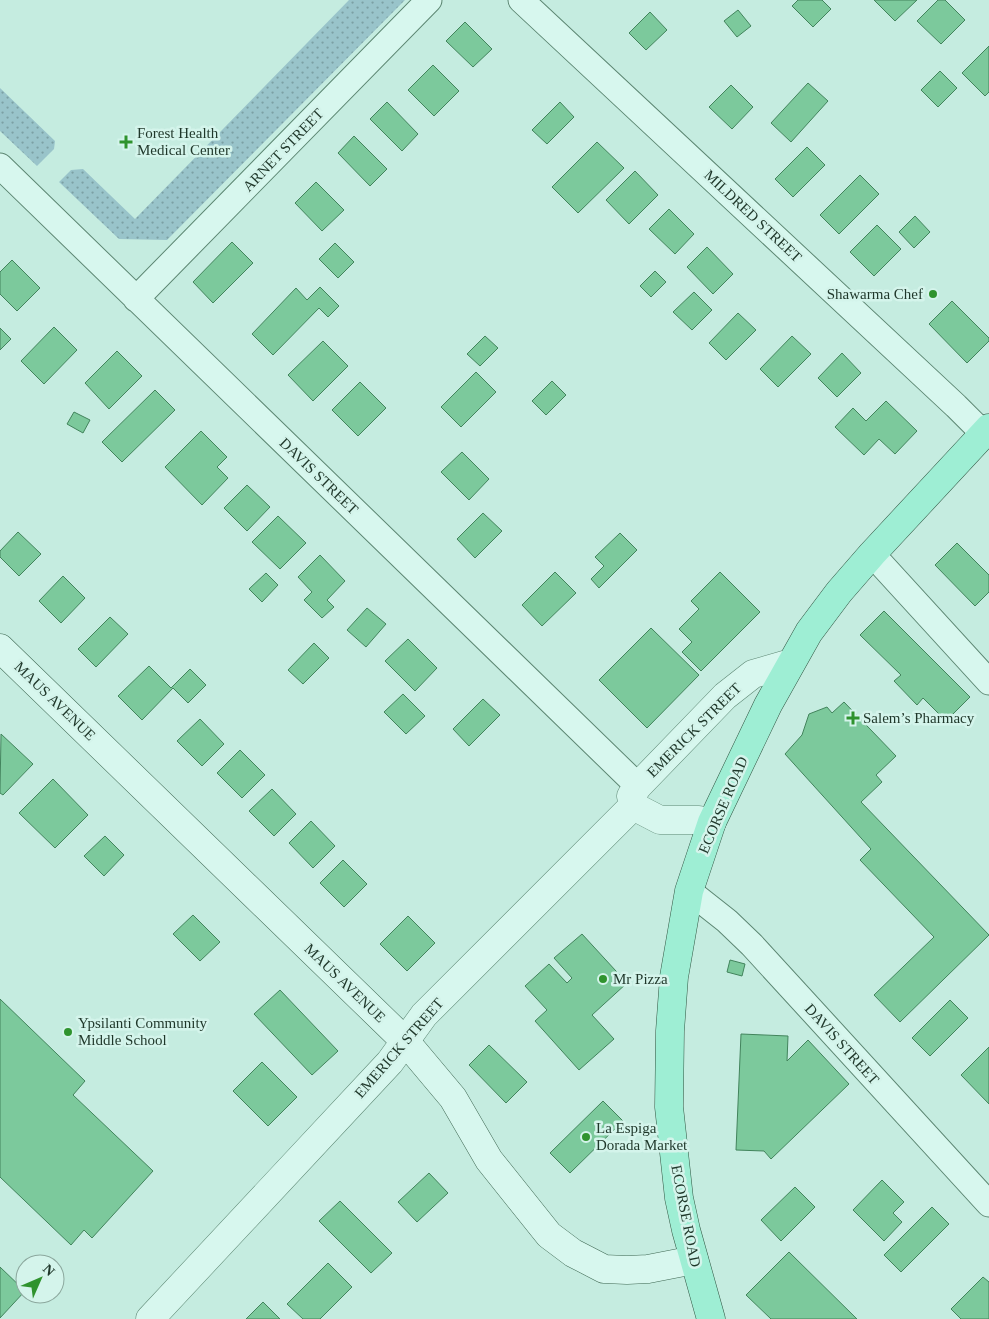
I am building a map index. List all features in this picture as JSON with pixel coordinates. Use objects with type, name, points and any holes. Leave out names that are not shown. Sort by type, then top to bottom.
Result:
[{"type":"main road","name":"ECORSE ROAD","points":[[711,1319],[694,1260],[680,1198],[669,1107],[670,1031],[674,977],[689,891],[712,822],[768,705],[809,632],[839,592],[872,554],[986,431]]},
{"type":"street","name":"ARNET STREET","points":[[136,299],[429,0]]},
{"type":"street","name":"MILDRED STREET","points":[[521,0],[956,406],[986,431]]},
{"type":"street","name":"DAVIS STREET","points":[[0,166],[660,820],[712,822]]},
{"type":"street","points":[[872,554],[989,682]]},
{"type":"street","name":"MAUS AVENUE","points":[[0,648],[406,1042],[453,1098],[489,1160],[549,1235],[573,1253],[604,1268],[648,1269],[694,1260]]},
{"type":"street","name":"EMERICK STREET","points":[[150,1319],[390,1062],[424,1015],[634,796],[725,696],[753,674],[791,663]]},
{"type":"street","name":"DAVIS STREET","points":[[689,891],[727,921],[752,945],[989,1204]]},
{"type":"shaded area","points":[[349,0],[405,0],[167,240],[119,239],[59,182],[71,170],[83,169],[135,219]]},
{"type":"shaded area","points":[[0,88],[55,141],[54,149],[37,166],[0,131]]},
{"type":"building","points":[[798,0],[822,0],[831,9],[813,27],[792,6]]},
{"type":"building","points":[[874,0],[917,0],[895,21]]},
{"type":"building","points":[[938,0],[945,0],[965,20],[941,44],[917,21]]},
{"type":"building","points":[[738,10],[751,26],[737,37],[724,21]]},
{"type":"building","points":[[650,12],[667,30],[646,50],[629,33]]},
{"type":"building","points":[[465,22],[492,49],[473,67],[446,41]]},
{"type":"building","points":[[989,46],[989,92],[985,96],[962,73]]},
{"type":"building","points":[[433,65],[459,91],[434,116],[408,90]]},
{"type":"building","points":[[940,71],[957,88],[938,107],[921,90]]},
{"type":"building","points":[[808,83],[828,101],[791,142],[771,123]]},
{"type":"building","points":[[731,85],[753,107],[732,129],[709,107]]},
{"type":"building","points":[[387,102],[418,134],[402,151],[370,119]]},
{"type":"building","points":[[560,102],[574,117],[547,144],[532,130]]},
{"type":"building","points":[[354,136],[387,169],[370,186],[338,153]]},
{"type":"building","points":[[597,142],[624,168],[578,213],[552,187]]},
{"type":"building","points":[[807,147],[825,165],[793,197],[775,179]]},
{"type":"building","points":[[635,171],[658,195],[629,224],[606,200]]},
{"type":"building","points":[[860,175],[879,194],[839,234],[820,215]]},
{"type":"building","points":[[316,182],[344,210],[322,231],[295,203]]},
{"type":"building","points":[[669,209],[694,234],[675,254],[649,229]]},
{"type":"building","points":[[915,216],[930,232],[914,248],[899,232]]},
{"type":"building","points":[[877,225],[901,249],[874,276],[850,252]]},
{"type":"building","points":[[232,242],[253,263],[213,303],[193,282]]},
{"type":"building","points":[[335,243],[354,262],[338,278],[319,259]]},
{"type":"building","points":[[707,247],[733,274],[713,294],[687,267]]},
{"type":"building","points":[[12,260],[40,288],[17,311],[0,294],[0,272]]},
{"type":"building","points":[[655,271],[666,282],[651,297],[640,286]]},
{"type":"building","points":[[320,287],[339,306],[328,317],[319,308],[273,355],[252,334],[296,288],[307,300]]},
{"type":"building","points":[[694,292],[712,310],[692,330],[673,312]]},
{"type":"building","points":[[952,301],[989,338],[989,341],[967,363],[929,324]]},
{"type":"building","points":[[738,313],[756,330],[726,360],[709,343]]},
{"type":"building","points":[[54,327],[77,350],[44,384],[21,361]]},
{"type":"building","points":[[0,328],[11,339],[0,350]]},
{"type":"building","points":[[485,336],[498,348],[480,366],[467,354]]},
{"type":"building","points":[[792,336],[811,354],[778,387],[760,369]]},
{"type":"building","points":[[323,341],[348,366],[313,401],[288,375]]},
{"type":"building","points":[[117,351],[142,376],[109,409],[85,383]]},
{"type":"building","points":[[842,353],[861,373],[837,397],[818,378]]},
{"type":"building","points":[[476,372],[496,392],[461,427],[441,407]]},
{"type":"building","points":[[552,381],[566,395],[546,415],[532,401]]},
{"type":"building","points":[[360,382],[386,408],[358,436],[332,410]]},
{"type":"building","points":[[155,390],[175,410],[122,462],[102,442]]},
{"type":"building","points":[[886,401],[917,431],[895,454],[879,439],[864,455],[835,427],[853,408],[866,421]]},
{"type":"building","points":[[74,412],[90,420],[83,433],[67,424]]},
{"type":"building","points":[[201,431],[227,457],[217,467],[228,478],[202,505],[165,467]]},
{"type":"building","points":[[462,452],[489,479],[469,500],[441,472]]},
{"type":"building","points":[[247,485],[270,507],[247,531],[224,508]]},
{"type":"building","points":[[483,513],[502,531],[475,558],[457,539]]},
{"type":"building","points":[[278,516],[306,543],[280,569],[252,542]]},
{"type":"building","points":[[18,532],[41,554],[19,576],[0,557],[0,551]]},
{"type":"building","points":[[620,533],[637,550],[599,588],[591,579],[604,566],[595,557]]},
{"type":"building","points":[[957,543],[989,575],[989,592],[975,606],[935,565]]},
{"type":"building","points":[[320,555],[345,581],[327,600],[334,607],[322,618],[304,600],[312,592],[298,577]]},
{"type":"building","points":[[555,572],[576,593],[542,626],[522,605]]},
{"type":"building","points":[[720,572],[760,612],[701,671],[682,652],[692,642],[679,629],[699,609],[691,601]]},
{"type":"building","points":[[266,573],[278,585],[262,602],[249,589]]},
{"type":"building","points":[[63,576],[85,598],[61,623],[39,601]]},
{"type":"building","points":[[367,608],[386,624],[366,647],[347,630]]},
{"type":"building","points":[[884,611],[970,697],[946,721],[923,698],[917,705],[894,681],[901,675],[860,635]]},
{"type":"building","points":[[110,617],[128,634],[96,667],[78,649]]},
{"type":"building","points":[[651,628],[699,675],[647,728],[599,680]]},
{"type":"building","points":[[408,639],[437,668],[415,691],[385,661]]},
{"type":"building","points":[[314,643],[329,658],[303,684],[288,670]]},
{"type":"building","points":[[149,666],[171,688],[190,669],[206,685],[188,703],[173,688],[142,720],[118,696]]},
{"type":"building","points":[[403,694],[425,716],[406,734],[384,712]]},
{"type":"building","points":[[483,699],[500,715],[469,746],[453,729]]},
{"type":"building","points":[[844,702],[896,756],[876,775],[882,782],[861,802],[989,935],[900,1022],[874,995],[934,937],[860,860],[871,849],[785,754],[802,735],[809,714],[827,707],[832,713]]},
{"type":"building","points":[[200,719],[224,744],[202,766],[177,741]]},
{"type":"building","points":[[1,734],[33,764],[3,795],[0,793]]},
{"type":"building","points":[[240,750],[265,775],[242,798],[217,773]]},
{"type":"building","points":[[53,779],[88,815],[55,848],[19,813]]},
{"type":"building","points":[[272,789],[296,814],[274,836],[249,811]]},
{"type":"building","points":[[311,821],[335,846],[313,868],[289,843]]},
{"type":"building","points":[[105,836],[124,855],[104,876],[84,856]]},
{"type":"building","points":[[343,860],[367,884],[344,907],[320,883]]},
{"type":"building","points":[[193,915],[220,942],[200,961],[173,934]]},
{"type":"building","points":[[408,916],[435,943],[407,971],[380,944]]},
{"type":"building","points":[[582,934],[627,983],[592,1015],[614,1039],[579,1070],[535,1021],[547,1010],[525,986],[549,964],[567,983],[572,978],[554,958]]},
{"type":"building","points":[[730,960],[745,964],[742,976],[727,972]]},
{"type":"building","points":[[280,990],[338,1051],[312,1075],[254,1014]]},
{"type":"building","points":[[0,999],[85,1081],[73,1095],[153,1171],[92,1238],[84,1230],[71,1245],[0,1177]]},
{"type":"building","points":[[950,1000],[968,1018],[930,1056],[912,1038]]},
{"type":"building","points":[[741,1034],[788,1036],[787,1061],[808,1040],[849,1084],[771,1159],[764,1151],[736,1150]]},
{"type":"building","points":[[489,1045],[527,1082],[506,1103],[469,1065]]},
{"type":"building","points":[[989,1047],[989,1104],[961,1075]]},
{"type":"building","points":[[262,1062],[297,1097],[268,1126],[233,1091]]},
{"type":"building","name":"La Espiga Dorada Market","points":[[603,1101],[623,1121],[570,1173],[550,1153]]},
{"type":"building","points":[[429,1173],[448,1193],[417,1222],[398,1202]]},
{"type":"building","points":[[882,1180],[904,1202],[893,1213],[902,1222],[884,1241],[853,1210]]},
{"type":"building","points":[[795,1187],[815,1207],[781,1241],[761,1220]]},
{"type":"building","points":[[340,1201],[392,1253],[371,1273],[319,1221]]},
{"type":"building","points":[[932,1207],[949,1224],[901,1272],[884,1255]]},
{"type":"building","points":[[789,1252],[857,1319],[771,1319],[746,1295]]},
{"type":"building","points":[[328,1263],[352,1287],[320,1319],[303,1319],[287,1304]]},
{"type":"building","points":[[0,1267],[15,1281],[15,1302],[0,1318]]},
{"type":"building","points":[[983,1277],[989,1282],[989,1319],[961,1319],[951,1309]]},
{"type":"building","points":[[263,1302],[280,1319],[246,1319]]},
{"type":"place","name":"Forest Health Medical Center","points":[[126,142]]},
{"type":"place","name":"Shawarma Chef","points":[[933,294]]},
{"type":"place","name":"Salem’s Pharmacy","points":[[853,718]]},
{"type":"place","name":"Mr Pizza","points":[[603,979]]},
{"type":"place","name":"Ypsilanti Community Middle School","points":[[68,1032]]},
{"type":"place","name":"La Espiga Dorada Market","points":[[586,1137]]}]
